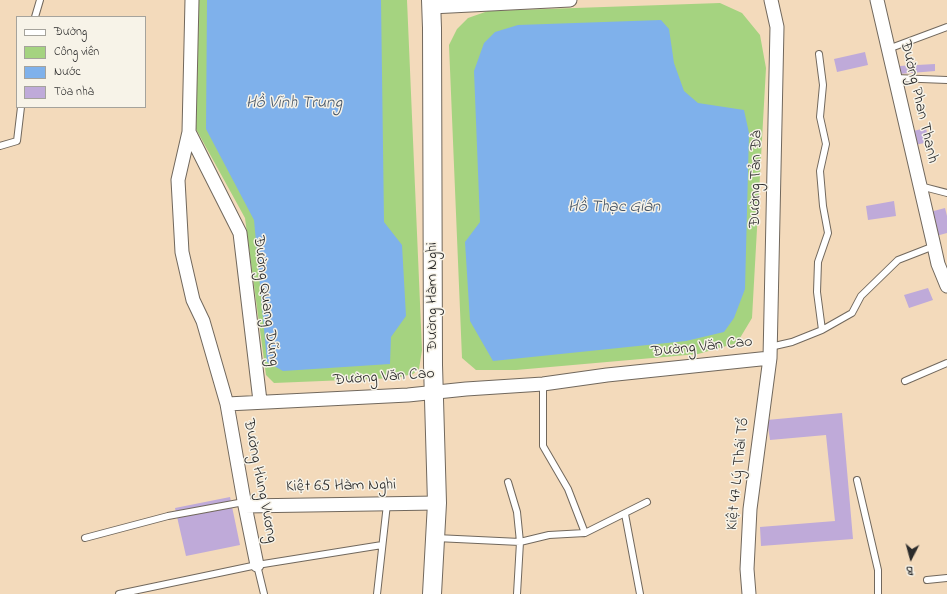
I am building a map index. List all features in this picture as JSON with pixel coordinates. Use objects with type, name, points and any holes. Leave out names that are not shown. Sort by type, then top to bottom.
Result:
[{"type":"main road","name":"Đường Hàm Nghi","points":[[431,3],[433,392],[437,503],[432,594]]},
{"type":"street","name":"Đường Quang Dũng","points":[[192,0],[189,132],[240,234],[260,401]]},
{"type":"street","points":[[431,3],[570,0]]},
{"type":"street","name":"Đường Tản Đà","points":[[770,353],[777,27],[771,0]]},
{"type":"street","name":"Đường Phan Thanh","points":[[877,0],[938,264],[946,282]]},
{"type":"street","name":"Đường Hùng Vương","points":[[189,132],[178,180],[182,252],[193,300],[203,321],[227,404],[245,504],[258,564]]},
{"type":"street","name":"Đường Văn Cao","points":[[227,404],[260,401],[408,395],[466,388],[543,384],[770,353]]},
{"type":"street","name":"Kiệt 47 Lý Thái Tổ","points":[[749,594],[747,569],[750,509],[770,353]]},
{"type":"street","name":"Kiệt 65 Hàm Nghi","points":[[245,504],[437,503]]},
{"type":"lane","points":[[35,16],[40,0]]},
{"type":"lane","points":[[888,49],[947,27]]},
{"type":"lane","points":[[819,54],[823,84],[820,117],[826,144],[820,171],[823,206],[828,233],[818,262],[816,292],[822,330]]},
{"type":"lane","points":[[895,78],[947,80]]},
{"type":"lane","points":[[0,146],[17,141],[21,108]]},
{"type":"lane","points":[[920,186],[947,193]]},
{"type":"lane","points":[[770,353],[822,330],[852,314],[861,296],[898,260],[934,246]]},
{"type":"lane","points":[[905,381],[947,363]]},
{"type":"lane","points":[[543,384],[543,446],[568,489],[585,533]]},
{"type":"lane","points":[[857,480],[878,570],[878,594]]},
{"type":"lane","points":[[508,482],[517,512],[520,542],[517,594]]},
{"type":"lane","points":[[435,538],[520,542],[549,534],[585,533],[647,502]]},
{"type":"lane","points":[[85,538],[168,516],[245,504]]},
{"type":"lane","points":[[377,594],[387,504]]},
{"type":"lane","points":[[625,514],[640,594]]},
{"type":"lane","points":[[119,594],[258,564],[382,545]]},
{"type":"lane","points":[[258,564],[264,594]]},
{"type":"lane","points":[[927,580],[947,578]]},
{"type":"green space","name":"Hồ Vĩnh Trung","points":[[199,0],[407,0],[422,350],[419,369],[413,374],[395,378],[274,383],[266,375],[245,218],[196,129]]},
{"type":"green space","name":"Hồ Thạc Gián","points":[[720,3],[742,13],[760,35],[766,68],[752,318],[737,343],[698,354],[516,370],[476,370],[462,358],[449,45],[457,29],[468,18],[488,11]]},
{"type":"water","name":"Hồ Vĩnh Trung","points":[[207,0],[381,0],[384,222],[402,245],[406,316],[391,337],[390,364],[283,371],[267,362],[254,220],[206,129]]},
{"type":"water","name":"Hồ Thạc Gián","points":[[661,20],[669,29],[674,63],[684,91],[698,103],[744,110],[749,133],[745,289],[734,318],[724,332],[686,341],[493,361],[470,321],[465,242],[480,222],[474,71],[484,43],[495,32],[518,25]]},
{"type":"building","points":[[865,52],[868,65],[837,72],[834,59]]},
{"type":"building","points":[[935,64],[935,71],[899,74],[899,66]]},
{"type":"building","points":[[926,128],[929,142],[915,145],[913,131]]},
{"type":"building","points":[[894,201],[896,216],[868,220],[866,206]]},
{"type":"building","points":[[945,208],[947,216],[947,233],[936,236],[930,212]]},
{"type":"building","points":[[928,288],[933,300],[909,308],[904,295]]},
{"type":"building","points":[[842,413],[853,539],[761,546],[760,527],[835,521],[826,435],[770,440],[767,420]]},
{"type":"building","points":[[230,497],[240,545],[186,556],[175,508]]}]
